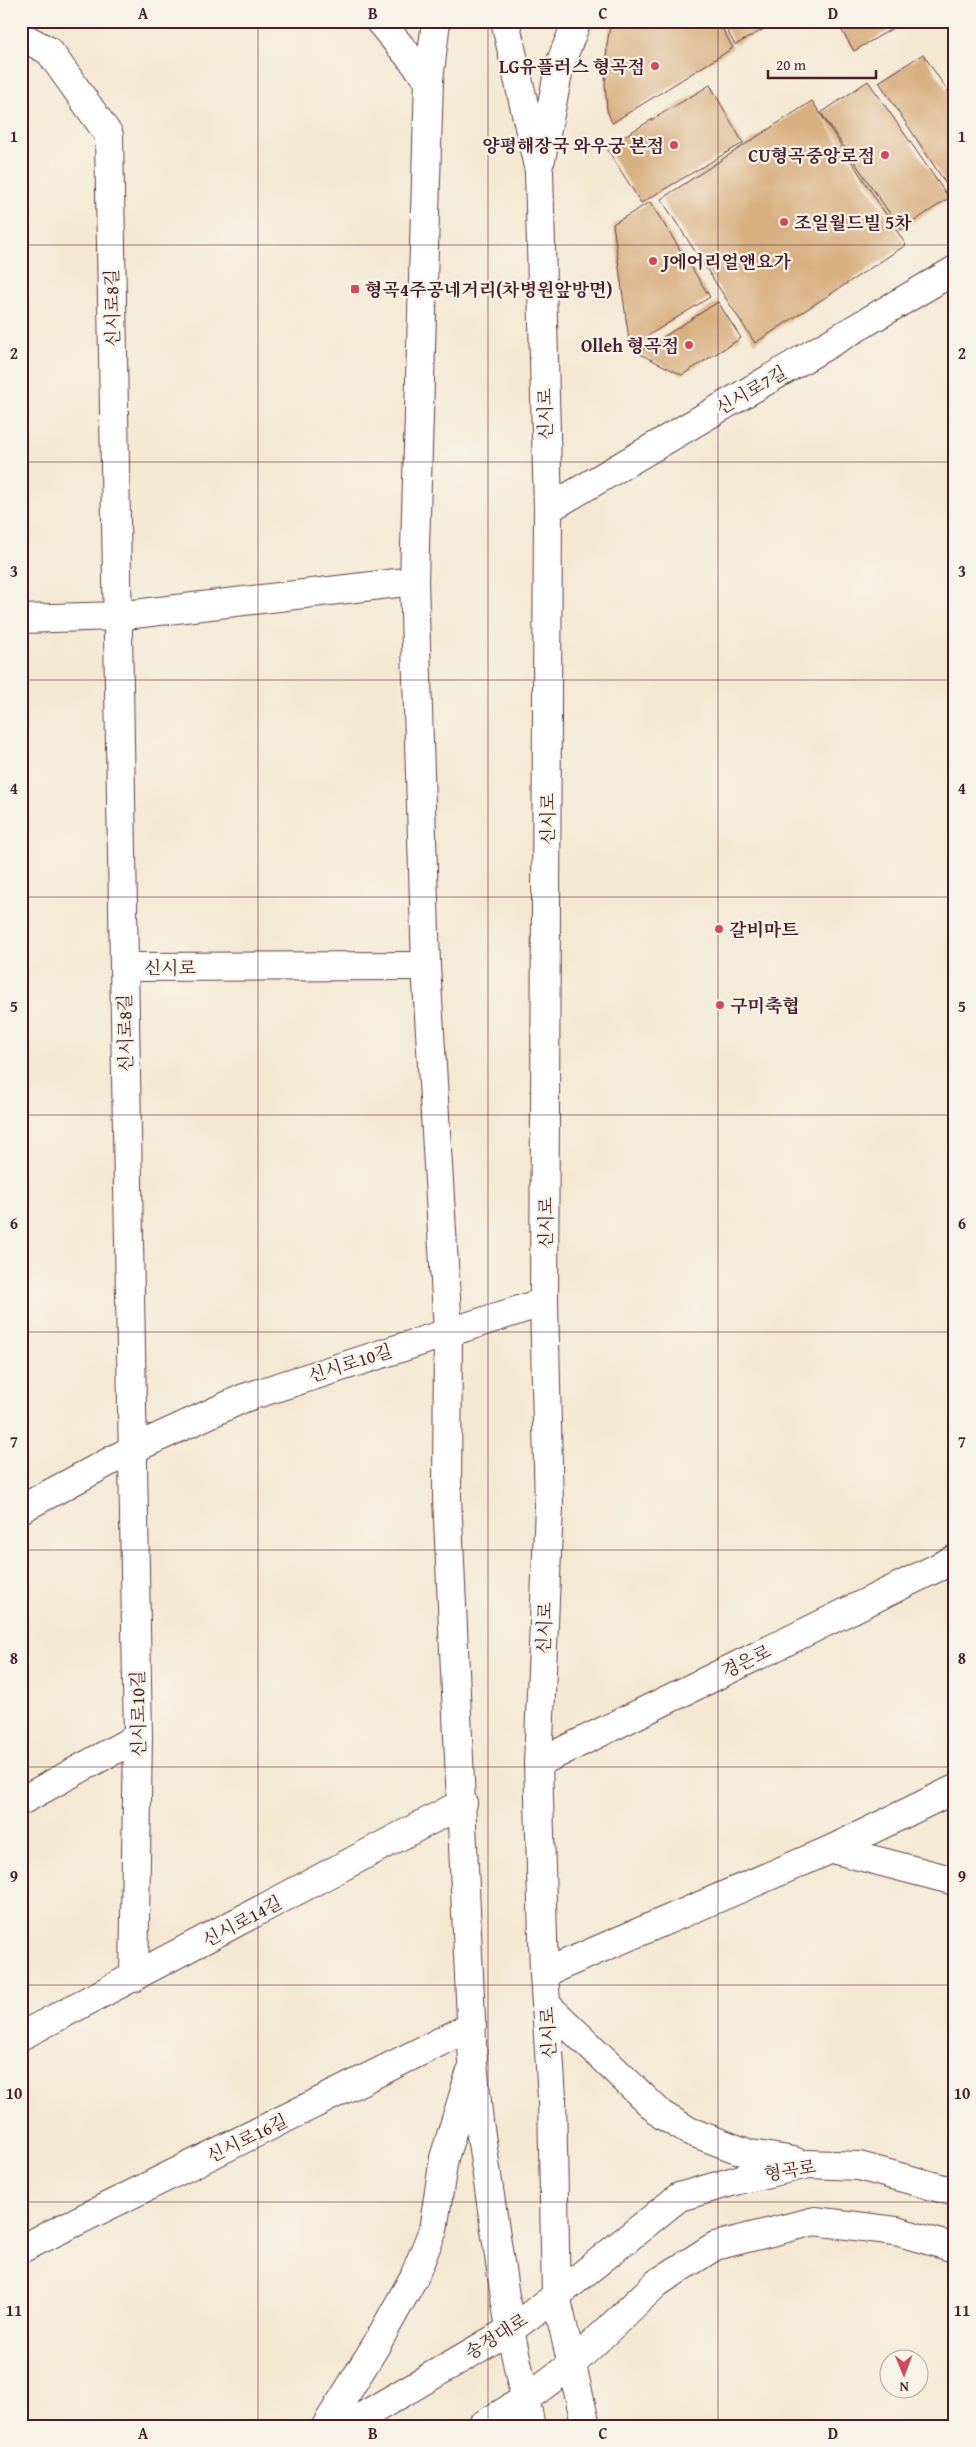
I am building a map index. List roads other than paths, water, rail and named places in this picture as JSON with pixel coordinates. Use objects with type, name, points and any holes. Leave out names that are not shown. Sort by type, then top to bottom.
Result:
[{"type":"street","points":[[379,21],[429,80]]},
{"type":"street","points":[[436,21],[429,80],[414,581],[426,966],[448,1331],[447,1498],[473,2063],[479,2122],[510,2330],[531,2426]]},
{"type":"street","name":"신시로","points":[[505,21],[539,171],[548,509],[544,1302],[549,1507],[538,1763],[544,1972],[552,2098],[556,2296],[586,2426]]},
{"type":"street","points":[[539,171],[560,64],[577,21]]},
{"type":"street","name":"신시로8길","points":[[21,36],[49,51],[109,135],[133,1449]]},
{"type":"street","name":"신시로7길","points":[[548,509],[955,270]]},
{"type":"street","points":[[21,619],[118,616],[414,581]]},
{"type":"street","name":"신시로","points":[[124,967],[426,966]]},
{"type":"street","name":"신시로10길","points":[[21,1509],[133,1449],[244,1398],[448,1331],[544,1302]]},
{"type":"street","name":"신시로10길","points":[[133,1449],[138,1737],[134,1978]]},
{"type":"street","name":"경은로","points":[[538,1763],[955,1559]]},
{"type":"street","points":[[21,1801],[138,1737]]},
{"type":"street","points":[[544,1972],[832,1849],[955,1789]]},
{"type":"street","name":"신시로14길","points":[[21,2036],[134,1978],[462,1803]]},
{"type":"street","points":[[832,1849],[955,1881]]},
{"type":"street","points":[[547,2005],[662,2115],[689,2131],[750,2154],[808,2164]]},
{"type":"street","name":"신시로16길","points":[[21,2249],[472,2026]]},
{"type":"street","points":[[326,2426],[375,2347],[414,2277],[433,2230],[444,2158],[473,2063]]},
{"type":"street","name":"형곡로","points":[[636,2231],[679,2198],[738,2180],[808,2164],[859,2166],[955,2192]]},
{"type":"street","points":[[481,2426],[524,2400],[571,2365],[657,2283],[715,2246],[814,2221],[896,2231],[955,2248]]},
{"type":"street","name":"송정대로","points":[[346,2426],[510,2330],[556,2296],[636,2231]]},
{"type":"place","name":"LG유플러스 형곡점","points":[[655,66]]},
{"type":"place","name":"양평해장국 와우궁 본점","points":[[674,145]]},
{"type":"place","name":"CU형곡중앙로점","points":[[885,155]]},
{"type":"place","name":"조일월드빌 5차","points":[[784,222]]},
{"type":"place","name":"J에어리얼앤요가","points":[[653,261]]},
{"type":"place","name":"형곡4주공네거리(차병원앞방면)","points":[[355,289]]},
{"type":"place","name":"Olleh 형곡점","points":[[689,345]]},
{"type":"place","name":"갈비마트","points":[[719,929]]},
{"type":"place","name":"구미축협","points":[[720,1005]]}]
